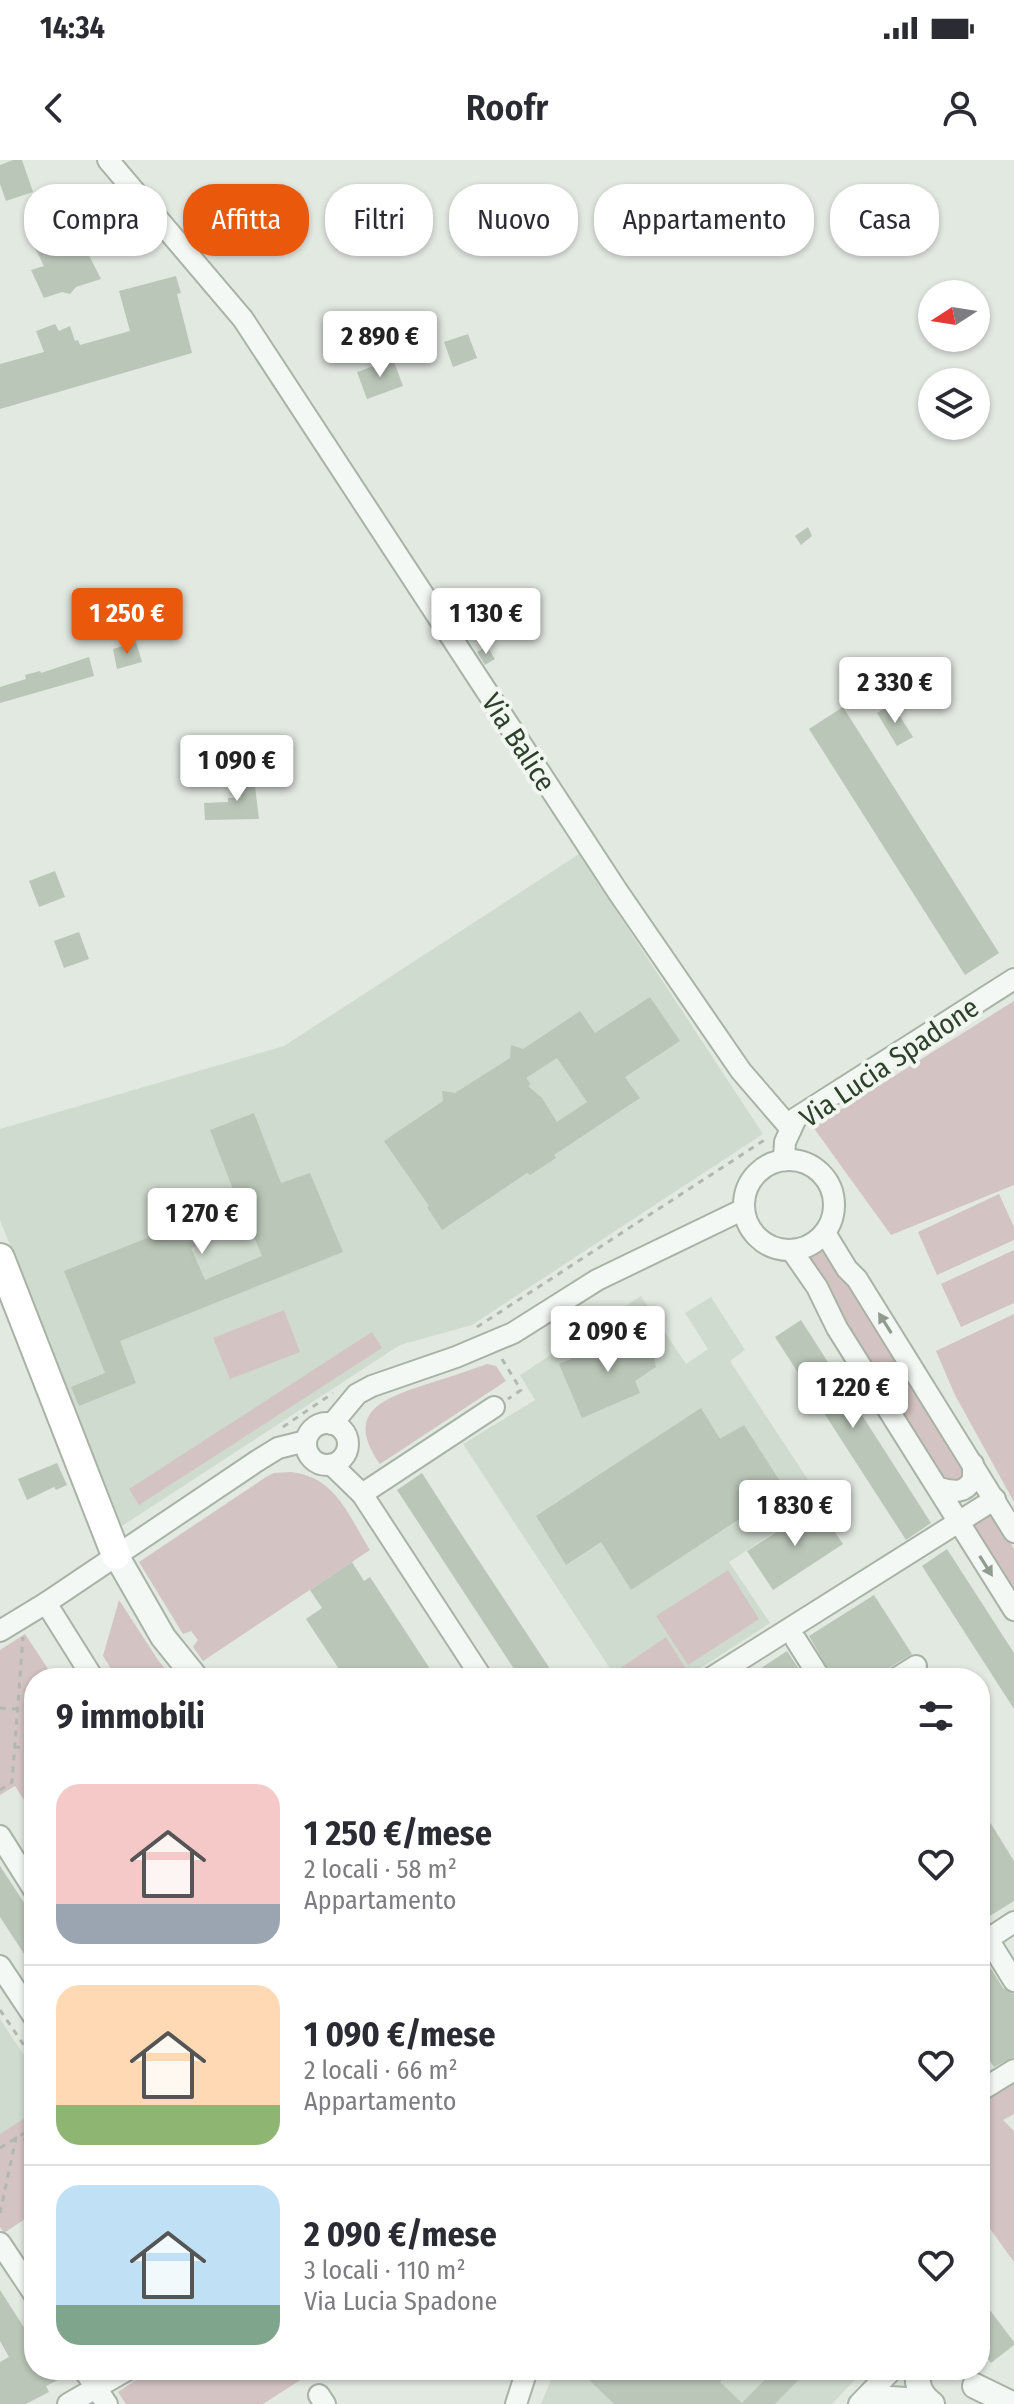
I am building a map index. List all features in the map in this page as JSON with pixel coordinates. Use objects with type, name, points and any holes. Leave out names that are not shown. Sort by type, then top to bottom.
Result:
[{"type":"main road","points":[[0,1258],[116,1555]]},
{"type":"street","name":"Via Balice","points":[[108,160],[243,319],[618,892],[741,1071],[791,1129]]},
{"type":"street","name":"Via Lucia Spadone","points":[[784,1158],[785,1142],[796,1118],[1014,979]]},
{"type":"street","points":[[781,1160],[801,1162],[819,1172],[831,1188],[834,1208],[825,1233],[806,1248],[792,1251],[776,1249],[758,1239],[747,1222],[744,1209],[749,1183],[763,1168],[781,1160]]},
{"type":"street","points":[[334,1448],[357,1394],[385,1380],[493,1343],[538,1319],[597,1280],[744,1209]]},
{"type":"street","points":[[825,1233],[847,1269],[857,1279],[1014,1532]]},
{"type":"street","points":[[792,1251],[1014,1610]]},
{"type":"street","points":[[362,1494],[494,1407]]},
{"type":"street","points":[[334,1448],[308,1454],[306,1441],[312,1429],[325,1423],[334,1448],[362,1494],[475,1668]]},
{"type":"street","points":[[0,1631],[257,1461],[278,1448],[306,1441]]},
{"type":"street","points":[[257,1461],[334,1448]]},
{"type":"street","points":[[939,1488],[954,1492],[963,1490],[973,1479],[973,1464]]},
{"type":"street","points":[[727,1668],[995,1499]]},
{"type":"street","points":[[116,1555],[163,1637],[188,1668]]},
{"type":"street","points":[[46,1603],[87,1668]]},
{"type":"street","points":[[796,1640],[814,1668]]},
{"type":"street","points":[[0,1836],[24,1874]]},
{"type":"street","points":[[990,1931],[1014,1922]]},
{"type":"street","points":[[990,1943],[1014,1981]]},
{"type":"street","points":[[0,1966],[24,2002]]},
{"type":"street","points":[[990,2085],[1014,2070]]},
{"type":"street","points":[[0,2243],[24,2279]]},
{"type":"street","points":[[91,2380],[102,2397]]},
{"type":"street","points":[[68,2404],[102,2397],[118,2380]]},
{"type":"street","points":[[516,2404],[524,2380]]},
{"type":"street","points":[[859,2404],[882,2380]]},
{"type":"street","points":[[917,2380],[929,2402]]},
{"type":"street","points":[[971,2392],[1012,2404]]},
{"type":"street","points":[[870,2404],[889,2397],[929,2402]]},
{"type":"path","points":[[493,1343],[521,1390],[494,1407]]},
{"type":"path","points":[[0,1790],[12,1782],[25,1616]]},
{"type":"path","points":[[0,1708],[17,1709]]},
{"type":"path","points":[[14,1747],[24,1748]]},
{"type":"path","points":[[0,2010],[24,2045]]},
{"type":"path","points":[[0,2148],[24,2133]]},
{"type":"path","points":[[16,2138],[24,2139]]},
{"type":"path","points":[[0,2213],[16,2138]]},
{"type":"shaded area","points":[[579,854],[763,1134],[472,1325],[400,1345],[122,1526],[0,1220],[0,1129],[284,1046]]},
{"type":"shaded area","points":[[1014,1001],[1014,1185],[891,1235],[813,1127]]},
{"type":"shaded area","points":[[999,1194],[1014,1227],[1014,1240],[937,1275],[918,1232]]},
{"type":"shaded area","points":[[826,1248],[968,1466],[963,1477],[952,1481],[941,1478],[806,1255]]},
{"type":"shaded area","points":[[1014,1250],[1014,1303],[961,1327],[941,1284]]},
{"type":"shaded area","points":[[641,1296],[686,1364],[708,1349],[685,1313],[711,1297],[745,1350],[730,1361],[822,1501],[729,1562],[770,1623],[701,1668],[685,1668],[665,1638],[620,1668],[610,1668],[463,1444],[535,1400],[520,1375]]},
{"type":"shaded area","points":[[284,1310],[300,1352],[230,1379],[213,1338]]},
{"type":"shaded area","points":[[1014,1314],[1014,1502],[955,1395],[936,1351]]},
{"type":"shaded area","points":[[372,1332],[382,1348],[139,1505],[129,1489]]},
{"type":"shaded area","points":[[487,1364],[496,1366],[506,1381],[380,1464],[366,1432],[367,1420],[373,1410],[396,1396]]},
{"type":"shaded area","points":[[291,1472],[319,1481],[330,1490],[347,1511],[370,1550],[203,1661],[193,1647],[198,1640],[191,1631],[183,1634],[139,1562],[266,1477]]},
{"type":"shaded area","points":[[993,1511],[1014,1549],[1014,1596],[969,1524]]},
{"type":"shaded area","points":[[728,1570],[759,1619],[688,1665],[656,1616]]},
{"type":"shaded area","points":[[119,1600],[165,1668],[111,1668],[103,1656]]},
{"type":"shaded area","points":[[25,1634],[47,1668],[24,1668],[24,1800],[15,1786],[0,1795],[0,1650]]},
{"type":"shaded area","points":[[666,1637],[686,1668],[620,1668]]},
{"type":"shaded area","points":[[0,2019],[24,2055],[24,2118],[0,2134]]},
{"type":"shaded area","points":[[1014,2080],[1014,2114],[1003,2120],[1014,2131],[1014,2262],[990,2229],[990,2095]]},
{"type":"shaded area","points":[[24,2118],[24,2220],[4,2233],[0,2227],[0,2134]]},
{"type":"shaded area","points":[[136,2380],[300,2380],[263,2404],[126,2404],[118,2392]]},
{"type":"shaded area","points":[[551,2380],[855,2380],[832,2404],[541,2404]]},
{"type":"building","points":[[22,160],[30,184],[24,184],[24,195],[6,201],[0,184],[0,165]]},
{"type":"building","points":[[39,256],[89,256],[101,279],[76,287],[70,294],[62,292],[44,298],[31,270],[44,266]]},
{"type":"building","points":[[176,276],[181,293],[177,294],[192,353],[0,409],[0,364],[44,352],[36,331],[55,324],[59,331],[70,326],[75,341],[78,340],[80,345],[130,331],[119,291]]},
{"type":"building","points":[[468,334],[477,358],[453,367],[444,342]]},
{"type":"building","points":[[393,359],[403,386],[367,399],[357,372]]},
{"type":"building","points":[[808,527],[812,536],[801,545],[795,536]]},
{"type":"building","points":[[136,601],[145,607],[145,618],[122,632],[114,604]]},
{"type":"building","points":[[136,642],[142,662],[117,669],[113,649]]},
{"type":"building","points":[[487,646],[495,659],[485,665],[477,652]]},
{"type":"building","points":[[89,657],[94,676],[0,703],[0,687],[26,679],[25,675],[41,673]]},
{"type":"building","points":[[892,704],[913,737],[897,746],[877,713]]},
{"type":"building","points":[[843,707],[999,953],[965,975],[809,729]]},
{"type":"building","points":[[253,770],[259,819],[205,820],[204,803],[241,798],[239,771]]},
{"type":"building","points":[[55,871],[65,897],[39,907],[29,881]]},
{"type":"building","points":[[79,932],[89,959],[64,968],[54,941]]},
{"type":"building","points":[[650,997],[680,1041],[625,1077],[640,1098],[554,1155],[556,1158],[530,1175],[527,1173],[442,1230],[384,1141],[443,1101],[442,1091],[455,1093],[510,1058],[511,1045],[523,1049],[580,1011],[595,1033]],"holes":[[[557,1058],[587,1102],[557,1122],[542,1098],[528,1086],[531,1084],[526,1078]]]},
{"type":"building","points":[[254,1113],[281,1183],[310,1173],[343,1252],[120,1341],[136,1383],[79,1406],[71,1387],[105,1373],[64,1271],[238,1202],[210,1130]],"holes":[[[249,1225],[262,1256],[205,1280],[191,1248]]]},
{"type":"building","points":[[801,1320],[931,1523],[906,1540],[775,1337]]},
{"type":"building","points":[[637,1333],[652,1349],[656,1367],[635,1381],[640,1393],[582,1418],[559,1364],[618,1340],[620,1343]]},
{"type":"building","points":[[701,1408],[720,1439],[744,1425],[785,1489],[631,1590],[601,1542],[566,1565],[536,1516]]},
{"type":"building","points":[[57,1463],[67,1485],[56,1490],[54,1487],[27,1500],[18,1479]]},
{"type":"building","points":[[422,1473],[549,1668],[513,1668],[397,1490]]},
{"type":"building","points":[[817,1506],[843,1544],[773,1590],[747,1551]]},
{"type":"building","points":[[947,1549],[1014,1653],[1014,1709],[990,1668],[922,1566]]},
{"type":"building","points":[[352,1562],[364,1581],[370,1577],[429,1668],[338,1668],[306,1619],[322,1608],[310,1590]]},
{"type":"building","points":[[874,1595],[912,1654],[889,1668],[827,1668],[809,1636]]},
{"type":"building","points":[[787,1651],[798,1668],[761,1668]]},
{"type":"building","points":[[990,1822],[1014,1861],[1014,1901],[990,1916]]},
{"type":"building","points":[[0,1866],[24,1903],[24,1954],[0,1917]]},
{"type":"building","points":[[990,1967],[1003,1988],[1014,1994],[1014,2057],[994,2067],[990,2061]]},
{"type":"building","points":[[0,2290],[24,2327],[24,2380],[58,2380],[46,2386],[49,2392],[26,2404],[0,2404],[0,2362],[9,2357],[0,2341]]},
{"type":"building","points":[[990,2310],[1014,2342],[990,2362]]},
{"type":"building","points":[[589,2380],[722,2380],[720,2382],[742,2403],[764,2380],[798,2380],[775,2404],[614,2404]]}]
